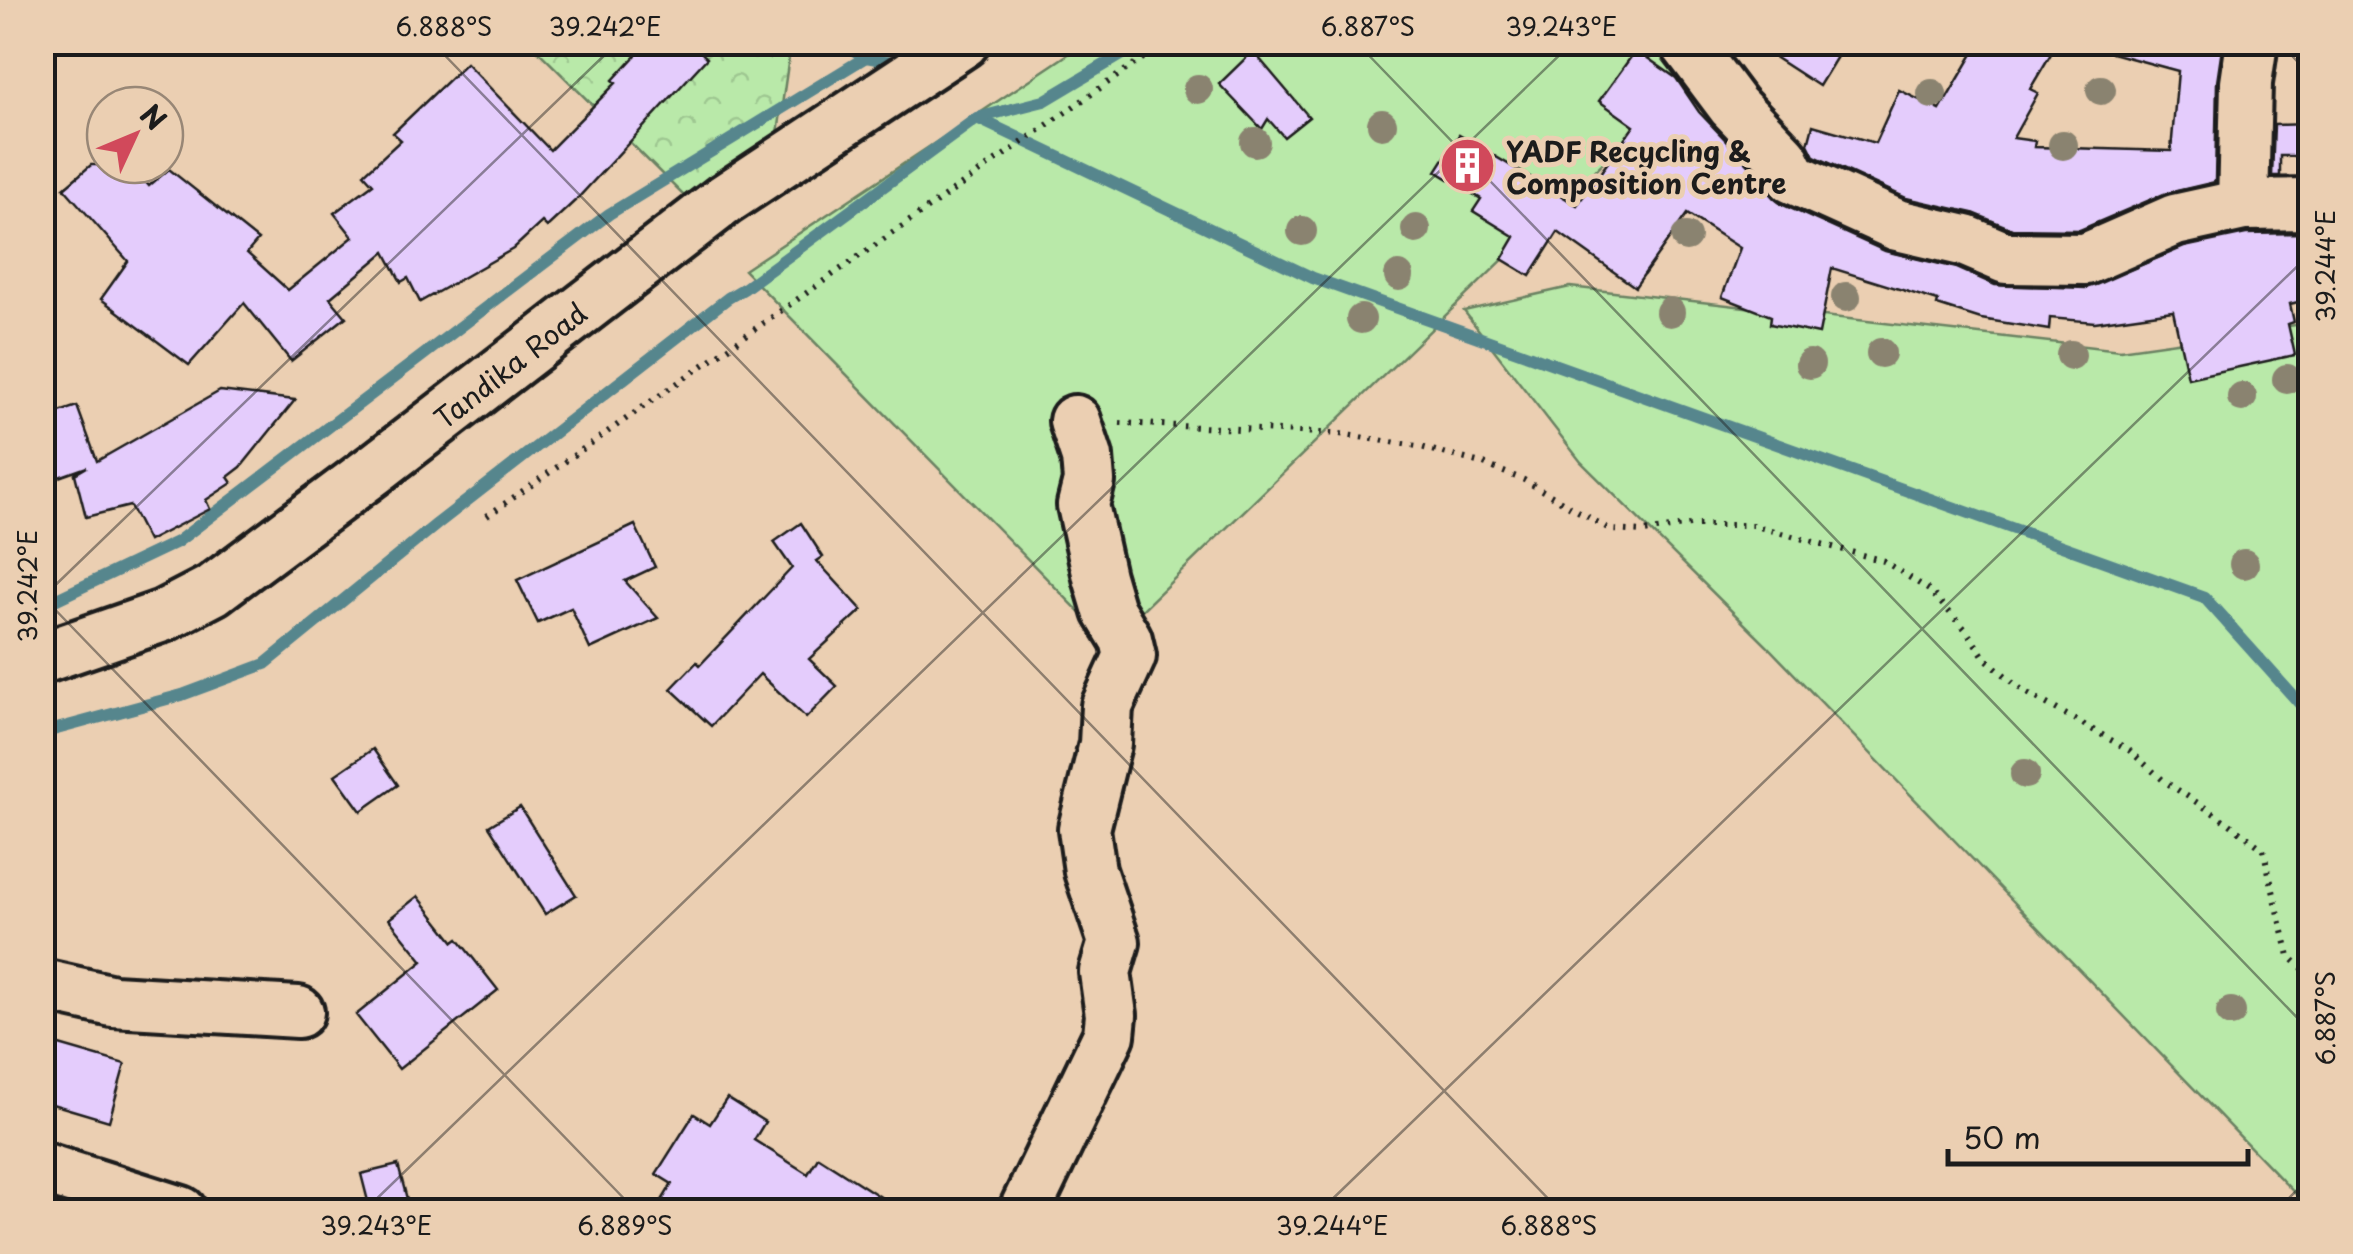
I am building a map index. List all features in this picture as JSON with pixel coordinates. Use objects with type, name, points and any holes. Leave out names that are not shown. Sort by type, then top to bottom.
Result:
[{"type":"street","name":"Tandika Road","points":[[42,658],[164,616],[213,590],[724,200],[962,42]]},
{"type":"street","points":[[1685,42],[1733,106],[1783,158],[1794,178],[1897,226],[1966,241],[2006,258],[2086,259],[2174,220],[2242,205],[2310,204]]},
{"type":"street","points":[[2242,205],[2246,82],[2252,42]]},
{"type":"street","points":[[1024,1212],[1109,1035],[1111,1023],[1105,972],[1114,942],[1090,871],[1084,829],[1106,744],[1106,706],[1130,656],[1098,577],[1083,505],[1088,481],[1086,457],[1074,421]]},
{"type":"street","points":[[42,984],[113,1000],[298,1012]]},
{"type":"street","points":[[42,1168],[181,1212]]},
{"type":"path","points":[[486,516],[1166,42]]},
{"type":"path","points":[[1074,421],[1340,434],[1416,446],[1481,462],[1524,480],[1612,530],[1644,532],[1690,525],[1752,525],[1884,561],[1929,590],[1985,658],[2022,690],[2130,750],[2164,780],[2262,850],[2289,956],[2310,976]]},
{"type":"green space","points":[[1706,42],[1717,52],[1109,642],[744,270],[1085,43]]},
{"type":"green space","points":[[530,43],[791,43],[778,133],[689,201]]},
{"type":"green space","points":[[1570,287],[2120,350],[2310,323],[2310,1209],[1767,646],[1581,462],[1464,311]]},
{"type":"building","points":[[648,42],[691,42],[707,58],[547,227],[542,222],[513,249],[420,302],[408,278],[401,282],[385,252],[330,298],[346,317],[291,361],[244,303],[189,365],[101,299],[128,261],[64,188],[85,170],[85,185],[185,185],[185,182],[258,240],[247,253],[288,290],[353,237],[334,213],[373,184],[364,174],[401,140],[393,133],[466,63],[550,150],[616,83],[613,80]]},
{"type":"building","points":[[1751,42],[1846,42],[1819,86]]},
{"type":"building","points":[[1980,42],[2058,42],[2030,89],[2038,93],[2013,138],[2035,141],[2034,147],[2171,151],[2178,71],[2112,53],[2113,42],[2223,42],[2217,82],[2215,182],[2164,194],[2080,230],[2012,229],[1973,213],[1906,198],[1814,156],[1808,144],[1813,125],[1875,143],[1899,90],[1940,110]]},
{"type":"building","points":[[1636,50],[1676,78],[1699,112],[1781,204],[1885,251],[1957,268],[1995,285],[2086,288],[2184,247],[2246,234],[2302,233],[2304,242],[2310,240],[2310,299],[2290,304],[2294,322],[2288,324],[2295,355],[2188,378],[2173,311],[2095,322],[2050,318],[2049,330],[1981,319],[1937,305],[1938,301],[1832,268],[1819,334],[1770,324],[1771,316],[1722,297],[1740,248],[1687,214],[1635,287],[1558,232],[1530,276],[1502,259],[1515,237],[1473,211],[1481,199],[1436,171],[1459,135],[1577,205],[1634,126],[1599,101]]},
{"type":"building","points":[[1253,51],[1309,117],[1284,137],[1268,119],[1262,129],[1219,84]]},
{"type":"building","points":[[2310,124],[2310,156],[2280,156],[2280,176],[2272,176],[2274,125]]},
{"type":"building","points":[[220,391],[295,400],[241,467],[228,477],[232,483],[206,500],[210,509],[148,541],[130,506],[86,517],[75,474],[87,467],[42,483],[42,418],[77,406],[97,461]]},
{"type":"building","points":[[801,523],[823,557],[817,561],[862,610],[809,659],[837,686],[806,718],[760,674],[711,726],[671,689],[697,662],[700,665],[792,568],[774,542]]},
{"type":"building","points":[[635,525],[655,567],[625,581],[658,618],[590,649],[571,608],[538,623],[517,580]]},
{"type":"building","points":[[373,749],[398,785],[361,811],[335,775]]},
{"type":"building","points":[[520,807],[576,895],[545,914],[489,826]]},
{"type":"building","points":[[418,896],[498,990],[399,1069],[356,1015],[423,961],[389,919]]},
{"type":"building","points":[[42,1040],[125,1064],[109,1121],[42,1101]]},
{"type":"building","points":[[727,1098],[765,1122],[754,1140],[808,1174],[818,1157],[904,1212],[655,1212],[672,1184],[656,1174],[694,1114],[710,1124]]},
{"type":"building","points":[[398,1165],[407,1199],[370,1209],[361,1174]]},
{"type":"waterway","points":[[839,42],[866,57],[903,64]]},
{"type":"waterway","points":[[42,606],[177,542],[609,214],[866,57],[897,42]]},
{"type":"waterway","points":[[42,733],[182,695],[265,664],[437,524],[728,298],[977,118],[1044,101],[1143,42]]},
{"type":"waterway","points":[[977,118],[1313,278],[2204,597],[2310,715]]},
{"type":"place","name":"YADF Recycling & Composition Centre","points":[[1467,166]]}]
